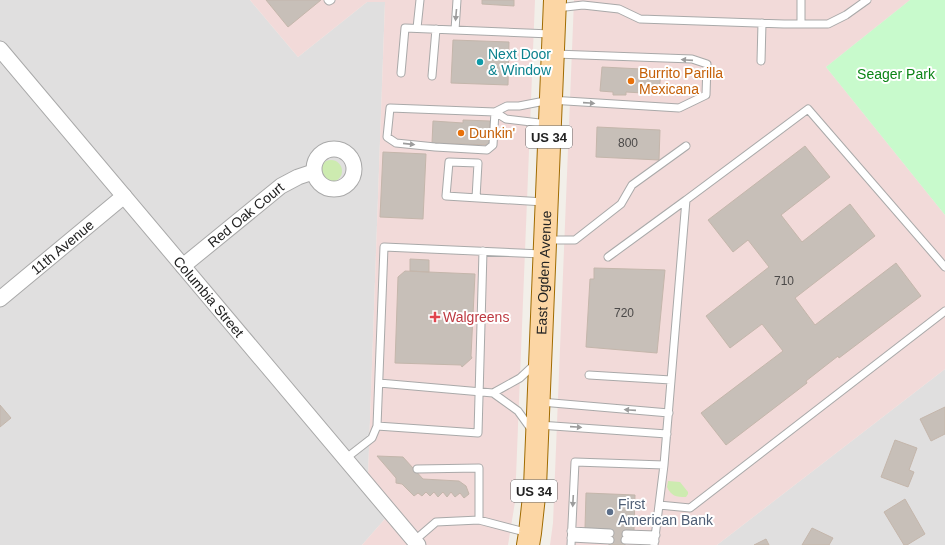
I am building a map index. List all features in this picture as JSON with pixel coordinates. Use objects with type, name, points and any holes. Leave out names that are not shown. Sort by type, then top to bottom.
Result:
[{"type":"main road","name":"East Ogden Avenue","points":[[529,539],[535,487],[555,4]]},
{"type":"street","name":"Columbia Street","points":[[0,49],[345,459],[414,544]]},
{"type":"street","name":"Red Oak Court","points":[[183,266],[281,186],[298,177],[313,172]]},
{"type":"street","name":"11th Avenue","points":[[0,299],[124,196]]},
{"type":"lane","points":[[417,28],[420,0]]},
{"type":"lane","points":[[455,30],[457,0]]},
{"type":"lane","points":[[606,0],[606,8]]},
{"type":"lane","points":[[801,0],[801,24]]},
{"type":"lane","points":[[555,4],[619,9],[640,19],[828,24],[846,16],[866,0]]},
{"type":"lane","points":[[761,61],[762,23]]},
{"type":"lane","points":[[401,73],[405,28],[455,30],[553,44],[692,60],[707,64],[706,95],[679,108],[550,100],[519,106],[507,106],[495,112],[390,108],[387,137],[396,143],[487,150],[493,145],[495,112]]},
{"type":"lane","points":[[432,76],[436,29]]},
{"type":"lane","points":[[608,257],[808,109],[945,267]]},
{"type":"lane","points":[[495,112],[506,119],[550,124]]},
{"type":"lane","points":[[345,459],[372,438],[377,426],[384,247],[483,251],[544,247],[575,240],[621,204],[632,185],[686,146]]},
{"type":"lane","points":[[476,198],[478,163],[448,162],[446,196],[476,198],[546,202]]},
{"type":"lane","points":[[626,537],[655,540],[669,413],[686,200]]},
{"type":"lane","points":[[377,426],[478,433],[483,251]]},
{"type":"lane","points":[[659,505],[690,508],[945,311]]},
{"type":"lane","points":[[493,393],[520,378],[540,361]]},
{"type":"lane","points":[[588,375],[671,380]]},
{"type":"lane","points":[[379,383],[493,393],[518,411],[537,431],[667,434]]},
{"type":"lane","points":[[538,402],[669,413]]},
{"type":"lane","points":[[610,536],[571,538],[575,462],[664,465]]},
{"type":"lane","points":[[417,469],[479,468],[479,520]]},
{"type":"lane","points":[[414,544],[436,522],[479,520],[529,539]]},
{"type":"shaded area","points":[[0,0],[250,0],[298,57],[367,2],[385,2],[368,476],[391,512],[362,545],[0,545]]},
{"type":"shaded area","points":[[250,0],[535,0],[515,502],[508,545],[362,545],[391,512],[368,476],[385,2],[367,2],[298,57]]},
{"type":"shaded area","points":[[574,0],[910,0],[826,67],[945,215],[945,369],[717,545],[550,545],[553,523]]},
{"type":"shaded area","points":[[945,369],[945,545],[717,545]]},
{"type":"green space","name":"Seager Park","points":[[910,0],[945,0],[945,215],[826,67]]},
{"type":"green space","points":[[331,160],[339,163],[342,171],[339,179],[331,182],[323,179],[320,171],[323,163]]},
{"type":"green space","points":[[668,481],[680,482],[688,492],[686,497],[672,494],[667,487]]},
{"type":"building","points":[[266,0],[321,0],[288,27]]},
{"type":"building","points":[[482,0],[514,0],[514,6],[482,4]]},
{"type":"building","name":"Next Door & Window","points":[[453,40],[509,42],[508,85],[451,83]]},
{"type":"building","name":"Burrito Parilla Mexicana","points":[[602,67],[661,70],[659,94],[626,92],[626,95],[613,95],[613,92],[600,91]]},
{"type":"building","name":"Dunkin'","points":[[463,120],[490,121],[489,145],[432,143],[433,121],[463,123]]},
{"type":"building","points":[[597,127],[660,130],[659,160],[596,157]]},
{"type":"building","points":[[805,146],[830,177],[781,215],[802,242],[850,204],[875,236],[795,298],[815,325],[896,263],[921,296],[839,358],[838,356],[806,381],[807,383],[726,445],[701,413],[783,351],[762,324],[730,348],[706,316],[769,267],[748,240],[733,252],[708,220]]},
{"type":"building","points":[[383,152],[426,154],[423,219],[380,217]]},
{"type":"building","points":[[410,259],[429,260],[429,272],[410,271]]},
{"type":"building","points":[[594,268],[665,270],[657,353],[586,347],[590,279],[594,279]]},
{"type":"building","name":"Walgreens","points":[[405,271],[475,274],[472,358],[462,367],[461,365],[395,363],[398,277]]},
{"type":"building","points":[[0,405],[11,418],[0,427]]},
{"type":"building","points":[[945,407],[945,434],[931,441],[920,419]]},
{"type":"building","points":[[895,440],[917,448],[909,470],[914,472],[908,487],[881,477]]},
{"type":"building","points":[[377,456],[403,457],[423,479],[459,481],[466,486],[469,494],[464,498],[460,493],[455,497],[451,492],[447,497],[443,492],[438,497],[434,492],[430,496],[426,492],[422,496],[418,493],[414,496],[402,484],[396,483],[396,478]]},
{"type":"building","name":"First American Bank","points":[[586,493],[635,495],[634,531],[626,530],[625,545],[609,545],[610,530],[585,528]]},
{"type":"building","points":[[905,499],[925,534],[907,545],[904,545],[884,512]]},
{"type":"building","points":[[812,528],[833,538],[829,545],[802,545]]},
{"type":"building","points":[[766,539],[769,545],[754,545]]},
{"type":"place","name":"Next Door & Window","points":[[480,62]]},
{"type":"place","name":"Burrito Parilla Mexicana","points":[[631,81]]},
{"type":"place","name":"Dunkin'","points":[[461,133]]},
{"type":"place","name":"Walgreens","points":[[435,317]]},
{"type":"place","name":"First American Bank","points":[[610,512]]}]
